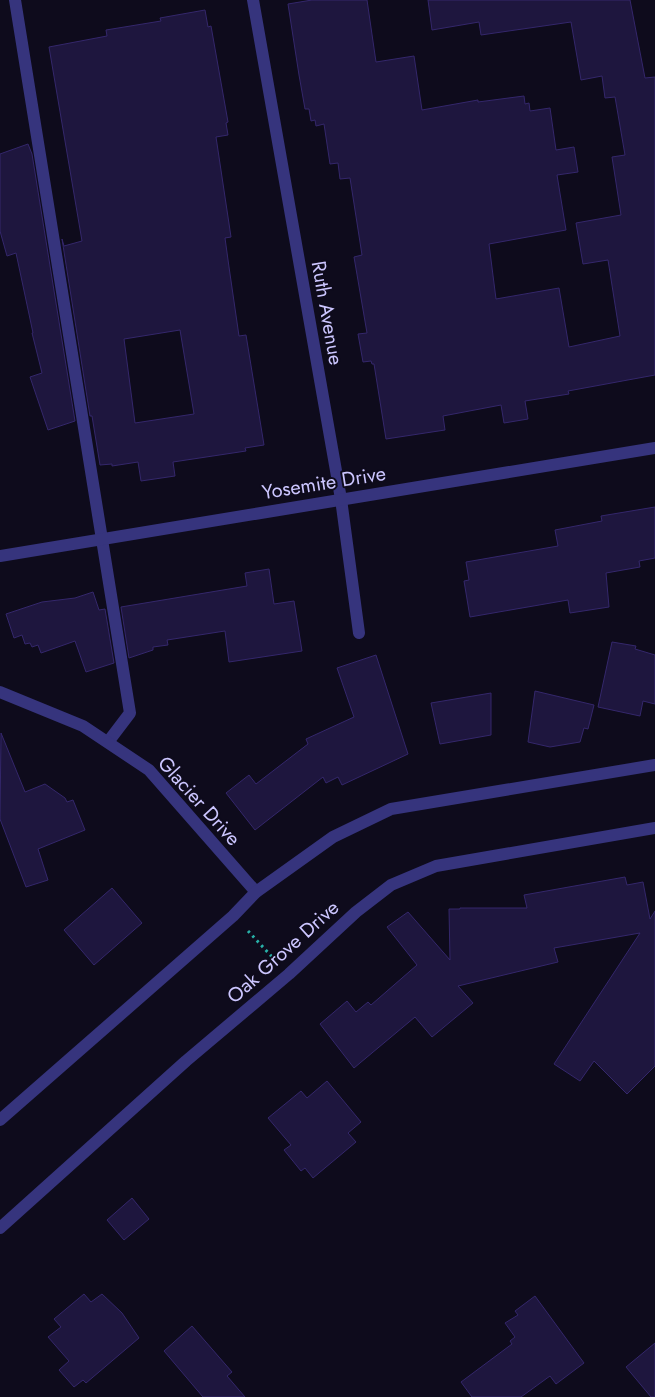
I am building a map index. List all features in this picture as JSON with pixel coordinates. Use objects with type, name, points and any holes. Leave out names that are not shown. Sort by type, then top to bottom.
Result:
[{"type":"street","points":[[15,0],[130,714],[108,742]]},
{"type":"street","name":"Ruth Avenue","points":[[253,0],[341,499],[359,633]]},
{"type":"street","name":"Yosemite Drive","points":[[0,556],[655,448]]},
{"type":"street","name":"Glacier Drive","points":[[0,692],[83,726],[149,770],[256,892]]},
{"type":"street","points":[[0,1120],[233,916],[256,892],[334,837],[391,809],[655,765]]},
{"type":"street","name":"Oak Grove Drive","points":[[0,1228],[186,1061],[289,974],[356,912],[391,885],[436,866],[655,828]]},
{"type":"path","points":[[233,916],[289,974]]},
{"type":"building","points":[[312,0],[367,0],[376,62],[414,56],[422,110],[478,100],[478,102],[524,96],[525,104],[529,103],[530,111],[550,108],[556,150],[574,147],[578,172],[557,175],[566,230],[489,244],[496,299],[559,288],[569,347],[620,336],[608,260],[583,264],[576,223],[621,215],[612,157],[625,155],[615,97],[605,98],[602,76],[581,80],[571,22],[481,35],[479,22],[432,30],[428,0],[630,0],[645,78],[655,77],[655,375],[568,391],[569,394],[525,401],[528,419],[504,423],[501,405],[443,416],[445,430],[386,439],[374,364],[371,361],[363,362],[358,334],[367,333],[354,257],[362,255],[350,178],[340,179],[338,163],[330,164],[324,124],[316,126],[315,120],[311,121],[309,109],[305,109],[299,75],[288,4]]},
{"type":"building","points":[[205,10],[208,27],[211,26],[228,122],[226,123],[228,135],[216,137],[231,237],[225,238],[239,336],[246,335],[264,445],[245,448],[246,451],[173,462],[175,476],[141,481],[138,462],[112,466],[112,464],[100,465],[92,416],[90,416],[62,239],[64,246],[82,241],[49,47],[107,36],[106,30],[161,21],[160,18]],"holes":[[[180,330],[194,414],[135,423],[124,339]]]},
{"type":"building","points":[[28,144],[32,154],[75,421],[48,430],[30,377],[42,373],[16,253],[7,256],[0,231],[0,154]]},
{"type":"building","points":[[655,507],[655,558],[639,561],[640,567],[606,573],[609,607],[570,613],[568,600],[470,617],[464,581],[469,580],[466,562],[558,546],[555,530],[602,521],[601,516]]},
{"type":"building","points":[[269,569],[274,604],[294,601],[302,651],[229,662],[225,631],[167,640],[168,645],[153,647],[153,650],[129,658],[121,607],[247,586],[245,573]]},
{"type":"building","points":[[93,592],[99,610],[105,609],[114,663],[86,672],[75,641],[41,653],[38,645],[32,647],[30,643],[25,644],[22,635],[14,638],[6,614],[42,602],[75,598]]},
{"type":"building","points":[[612,642],[636,646],[635,649],[655,655],[655,704],[643,701],[640,716],[598,707]]},
{"type":"building","points":[[376,655],[408,754],[342,785],[338,777],[326,783],[323,777],[255,830],[226,793],[249,775],[256,784],[308,744],[306,739],[354,717],[337,668]]},
{"type":"building","points":[[535,691],[594,705],[588,729],[584,728],[580,742],[550,747],[528,742]]},
{"type":"building","points":[[491,693],[491,735],[440,744],[431,703]]},
{"type":"building","points":[[1,733],[25,792],[45,784],[65,798],[67,802],[73,800],[85,830],[38,849],[48,880],[26,887],[0,819]]},
{"type":"building","points":[[625,877],[627,885],[643,882],[650,919],[655,911],[655,1066],[627,1094],[594,1061],[580,1081],[554,1064],[640,933],[554,948],[558,962],[458,986],[473,1003],[432,1037],[415,1017],[354,1068],[320,1024],[347,1001],[356,1012],[368,1002],[371,1005],[417,965],[387,927],[408,912],[450,960],[449,909],[527,908],[524,895]]},
{"type":"building","points":[[112,888],[142,923],[94,965],[64,930]]},
{"type":"building","points":[[327,1081],[361,1122],[348,1133],[356,1142],[313,1178],[305,1168],[301,1171],[284,1150],[291,1145],[268,1118],[301,1091],[307,1098]]},
{"type":"building","points":[[132,1198],[149,1219],[124,1240],[107,1220]]},
{"type":"building","points":[[84,1294],[91,1302],[102,1294],[122,1313],[139,1338],[86,1383],[83,1380],[74,1387],[59,1370],[69,1361],[48,1337],[61,1327],[54,1319]]},
{"type":"building","points":[[535,1296],[584,1363],[556,1384],[550,1376],[521,1397],[472,1397],[461,1382],[512,1344],[510,1341],[515,1337],[505,1323],[518,1315],[515,1311]]},
{"type":"building","points":[[192,1326],[232,1372],[227,1376],[245,1397],[203,1397],[164,1351]]},
{"type":"building","points":[[655,1343],[655,1397],[651,1397],[626,1367]]}]
